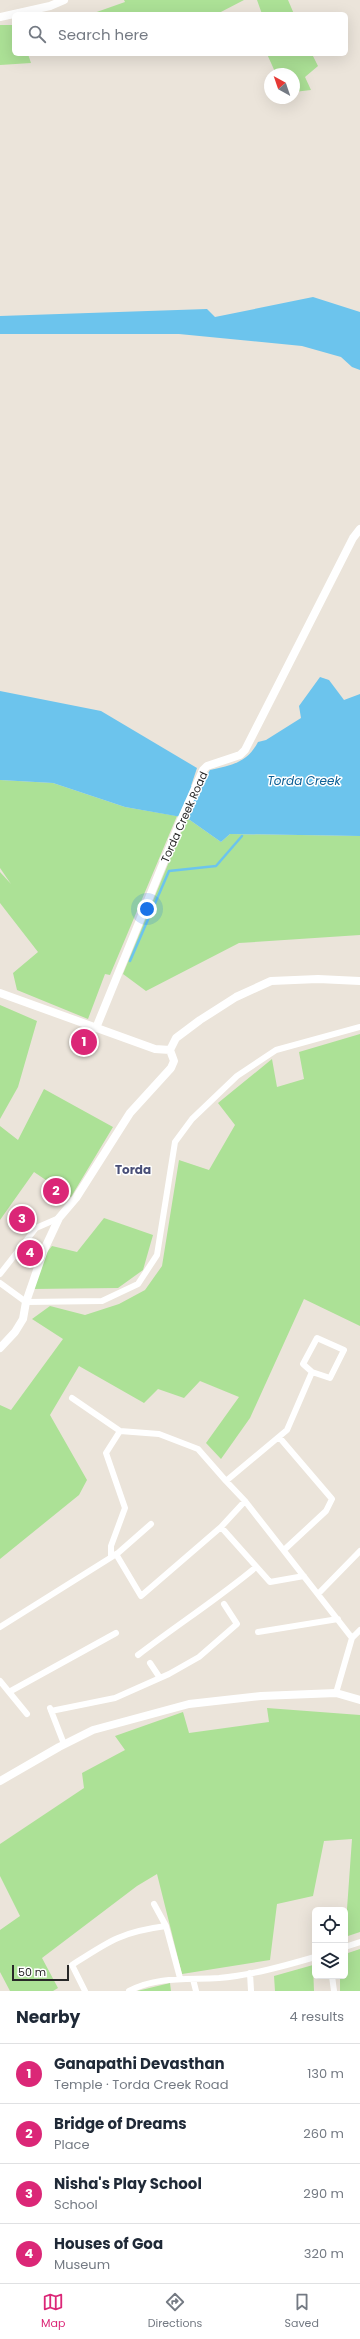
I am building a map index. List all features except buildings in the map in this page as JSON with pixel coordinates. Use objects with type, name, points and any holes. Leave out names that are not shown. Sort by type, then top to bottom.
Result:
[{"type":"street","points":[[23,12],[50,6],[64,0]]},
{"type":"street","points":[[0,17],[12,14]]},
{"type":"street","name":"Torda Creek Road","points":[[96,1028],[196,786],[207,766],[240,755],[250,743],[353,538],[360,529]]},
{"type":"street","points":[[0,1348],[15,1332],[23,1319],[26,1302],[44,1250],[59,1218],[76,1198],[130,1113],[171,1068],[174,1061],[170,1050],[176,1038],[200,1020],[236,997],[271,981],[318,979],[360,981]]},
{"type":"street","points":[[0,993],[155,1049],[170,1050]]},
{"type":"street","points":[[0,1283],[26,1302],[102,1301],[138,1284],[157,1255],[175,1142],[192,1119],[237,1076],[276,1050],[360,1027]]},
{"type":"street","points":[[0,1274],[36,1228],[59,1218]]},
{"type":"street","points":[[317,1338],[344,1350],[330,1378],[312,1372],[303,1364],[317,1338]]},
{"type":"street","points":[[226,1481],[287,1430],[312,1372]]},
{"type":"street","points":[[72,1398],[120,1431],[159,1434],[198,1449],[245,1501],[352,1638]]},
{"type":"street","points":[[120,1431],[106,1453],[125,1508],[111,1546],[114,1556],[141,1596],[221,1527],[245,1501]]},
{"type":"street","points":[[278,1437],[332,1499],[326,1511],[284,1550]]},
{"type":"street","points":[[0,1627],[114,1556],[150,1524]]},
{"type":"street","points":[[221,1527],[270,1582],[304,1576]]},
{"type":"street","points":[[318,1594],[360,1552]]},
{"type":"street","points":[[138,1655],[206,1603],[225,1593],[256,1567]]},
{"type":"street","points":[[64,1744],[51,1709],[103,1702],[160,1678],[199,1657],[237,1624],[224,1604]]},
{"type":"street","points":[[258,1632],[338,1619]]},
{"type":"street","points":[[336,1693],[352,1638],[360,1630]]},
{"type":"street","points":[[9,1692],[116,1633]]},
{"type":"street","points":[[150,1663],[160,1678]]},
{"type":"street","points":[[0,1681],[27,1714]]},
{"type":"street","points":[[0,1781],[64,1744],[93,1730],[189,1704],[261,1696],[336,1693],[360,1700]]},
{"type":"street","points":[[154,1904],[166,1926],[180,1978]]},
{"type":"street","points":[[85,1991],[72,1965],[110,1940],[136,1930],[166,1926]]},
{"type":"street","points":[[348,1946],[360,1942]]},
{"type":"street","points":[[129,1991],[136,1987],[180,1978],[220,1978],[250,1973],[282,1967],[312,1958]]},
{"type":"street","points":[[250,1973],[251,1991]]},
{"type":"street","points":[[193,1979],[196,1991]]},
{"type":"street","points":[[332,1979],[334,1991]]},
{"type":"green space","points":[[124,0],[244,0],[221,12],[97,12],[125,2]]},
{"type":"green space","points":[[257,0],[288,0],[293,12],[261,12]]},
{"type":"green space","points":[[0,25],[12,25],[12,56],[29,56],[31,63],[0,65]]},
{"type":"green space","points":[[268,56],[313,56],[318,66],[305,77],[311,90],[300,91],[300,68],[273,68]]},
{"type":"green space","points":[[0,780],[53,783],[125,807],[177,816],[110,975],[105,974],[88,1019],[17,990],[13,973],[38,952],[0,903],[0,872],[11,884],[0,868]]},
{"type":"green space","points":[[187,818],[221,842],[230,834],[360,836],[360,935],[239,943],[146,991],[123,974]]},
{"type":"green space","points":[[0,1005],[37,1021],[18,1087],[0,1119]]},
{"type":"green space","points":[[360,1034],[360,1326],[304,1299],[250,1418],[221,1459],[206,1443],[239,1397],[200,1381],[184,1398],[158,1389],[144,1403],[79,1366],[50,1415],[87,1480],[79,1495],[0,1559],[0,1405],[11,1410],[63,1339],[32,1319],[50,1306],[85,1315],[119,1304],[145,1290],[162,1266],[179,1160],[209,1170],[235,1125],[218,1103],[272,1059],[277,1087],[304,1079],[299,1052]]},
{"type":"green space","points":[[44,1089],[113,1127],[71,1197],[34,1172],[0,1220],[0,1126],[18,1140]]},
{"type":"green space","points":[[104,1218],[153,1235],[143,1270],[118,1288],[31,1289],[47,1252],[52,1246],[77,1252]]},
{"type":"green space","points":[[267,1708],[360,1715],[360,1932],[348,1936],[347,1907],[352,1839],[324,1841],[313,1896],[277,1904],[270,1960],[182,1974],[157,1874],[137,1886],[42,1958],[58,1988],[53,1991],[10,1991],[0,1972],[0,1930],[20,1916],[0,1876],[0,1844],[84,1788],[82,1773],[125,1750],[115,1736],[183,1712],[189,1733],[269,1722]]},
{"type":"green space","points":[[360,1949],[360,1991],[340,1991],[340,1979],[348,1979],[348,1953]]},
{"type":"green space","points":[[312,1965],[314,1991],[275,1991],[274,1976]]},
{"type":"green space","points":[[170,1983],[171,1991],[137,1991]]},
{"type":"water","points":[[313,297],[360,312],[360,370],[352,367],[341,357],[302,346],[179,334],[0,334],[0,316],[207,309],[215,317]]},
{"type":"water","name":"Torda Creek","points":[[320,677],[329,680],[344,700],[360,694],[360,836],[230,834],[221,842],[187,818],[125,807],[53,783],[0,780],[0,691],[101,711],[197,768],[191,786],[199,789],[210,770],[244,759],[254,749],[258,742],[266,740],[301,718],[299,706]]},
{"type":"waterway","points":[[130,961],[169,871],[216,866],[242,836]]},
{"type":"place","name":"Ganapathi Devasthan","points":[[84,1042]]},
{"type":"place","name":"Bridge of Dreams","points":[[56,1191]]},
{"type":"place","name":"Nisha's Play School","points":[[22,1219]]},
{"type":"place","name":"Houses of Goa","points":[[30,1253]]},
{"type":"district","name":"Torda","points":[[133,1170]]}]
